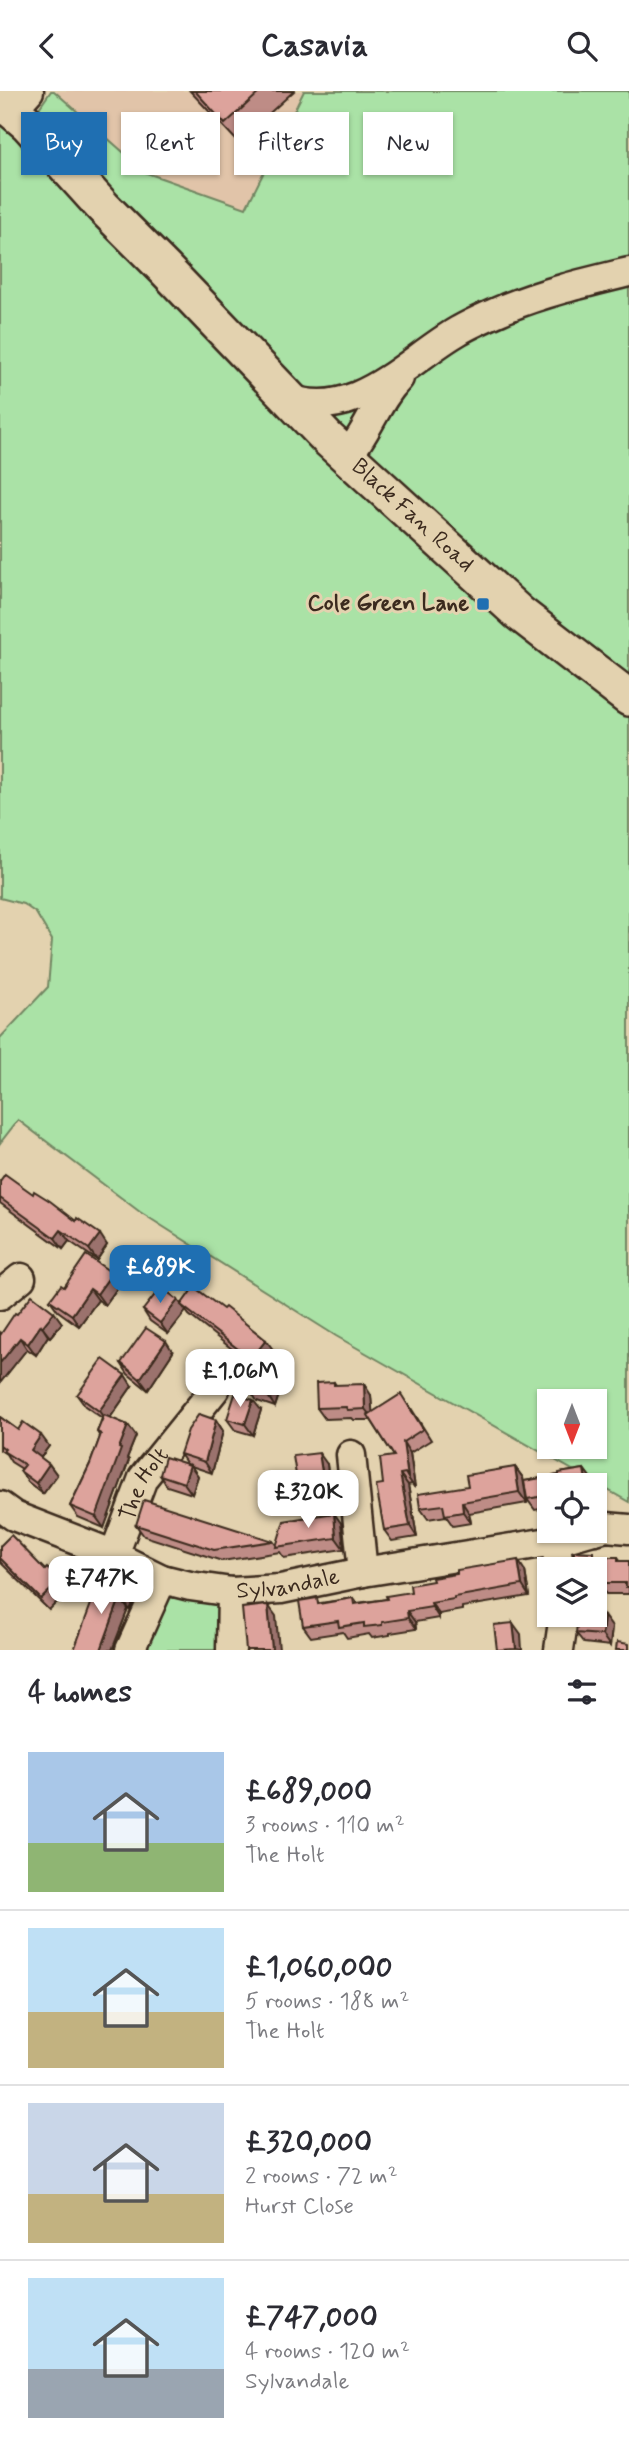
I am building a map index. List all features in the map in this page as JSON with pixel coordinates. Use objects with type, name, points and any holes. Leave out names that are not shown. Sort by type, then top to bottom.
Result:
[{"type":"main road","points":[[10,98],[28,124],[103,207],[337,448]]},
{"type":"main road","name":"Black Fan Road","points":[[337,448],[519,613],[629,698]]},
{"type":"street","points":[[288,398],[318,405],[337,404],[360,396],[459,330],[509,307],[629,272]]},
{"type":"street","points":[[337,448],[363,436],[388,389],[420,355]]},
{"type":"street","name":"The Holt","points":[[114,1555],[143,1478],[215,1389]]},
{"type":"street","points":[[351,1455],[363,1572]]},
{"type":"street","name":"Sylvandale","points":[[0,1506],[14,1516],[114,1555],[162,1579],[232,1592],[281,1589],[363,1572],[543,1543]]},
{"type":"street","name":"Sylvandale","points":[[607,1527],[629,1529]]},
{"type":"street","points":[[130,1650],[162,1579]]},
{"type":"street","points":[[232,1592],[232,1650]]},
{"type":"street","points":[[559,1650],[562,1627]]},
{"type":"shaded area","points":[[54,91],[304,91],[294,112],[234,112],[234,175],[262,175],[246,208],[153,175],[220,175],[220,112],[121,112],[121,150],[107,138],[107,112],[78,112]]},
{"type":"green space","points":[[51,91],[78,112],[36,112]]},
{"type":"green space","points":[[304,91],[629,91],[629,1502],[607,1490],[607,1473],[578,1473],[553,1459],[607,1459],[607,1389],[537,1389],[537,1450],[336,1336],[140,1212],[18,1120],[0,1143],[0,1038],[48,987],[52,940],[36,913],[23,904],[0,898],[0,100],[21,118],[21,175],[107,175],[107,138],[121,150],[121,175],[153,175],[246,208],[262,175],[349,175],[349,112],[294,112]]},
{"type":"green space","points":[[163,1596],[229,1606],[226,1650],[136,1650]]},
{"type":"building","points":[[195,91],[261,91],[238,112],[234,112],[234,116],[225,124],[220,118],[220,112],[214,112]]},
{"type":"building","points":[[5,1174],[100,1234],[89,1249],[61,1230],[55,1238],[0,1198],[0,1181]]},
{"type":"building","points":[[86,1255],[112,1273],[97,1294],[90,1289],[72,1315],[50,1300],[61,1285],[64,1287]]},
{"type":"building","points":[[161,1287],[178,1300],[160,1323],[143,1310]]},
{"type":"building","points":[[194,1287],[223,1309],[225,1307],[266,1340],[251,1359],[181,1305]]},
{"type":"building","points":[[32,1295],[54,1312],[28,1344],[20,1338],[0,1363],[0,1333]]},
{"type":"building","points":[[146,1328],[166,1341],[140,1379],[121,1363]]},
{"type":"building","points":[[103,1359],[125,1375],[99,1411],[77,1395]]},
{"type":"building","points":[[257,1365],[275,1371],[268,1396],[250,1390]]},
{"type":"building","points":[[334,1382],[334,1385],[364,1384],[365,1409],[317,1408],[316,1383]]},
{"type":"building","points":[[235,1394],[253,1400],[245,1424],[227,1419]]},
{"type":"building","points":[[401,1394],[423,1429],[403,1442],[408,1478],[405,1473],[400,1474],[410,1526],[384,1530],[376,1485],[383,1484],[380,1458],[394,1456],[368,1415]]},
{"type":"building","points":[[199,1414],[216,1420],[205,1462],[180,1454],[188,1430]]},
{"type":"building","points":[[104,1415],[128,1425],[96,1517],[70,1506],[90,1464],[101,1434],[97,1432]]},
{"type":"building","points":[[0,1417],[18,1430],[23,1422],[41,1435],[31,1450],[49,1464],[36,1483],[20,1471],[25,1465],[3,1451],[5,1449],[0,1445]]},
{"type":"building","points":[[319,1453],[322,1472],[296,1475],[293,1456]]},
{"type":"building","points":[[165,1457],[190,1465],[184,1483],[160,1475]]},
{"type":"building","points":[[515,1467],[519,1492],[462,1502],[463,1512],[445,1515],[443,1505],[420,1508],[418,1494],[468,1486],[466,1475]]},
{"type":"building","points":[[584,1469],[585,1473],[559,1473]]},
{"type":"building","points":[[537,1479],[537,1497],[527,1499],[524,1481]]},
{"type":"building","points":[[144,1500],[273,1541],[214,1550],[136,1525]]},
{"type":"building","points":[[334,1513],[336,1538],[276,1547],[284,1521]]},
{"type":"building","points":[[11,1535],[45,1570],[47,1568],[60,1581],[41,1599],[0,1558],[0,1546]]},
{"type":"building","points":[[574,1551],[593,1552],[593,1557],[574,1557]]},
{"type":"building","points":[[607,1557],[629,1561],[629,1587],[626,1587],[626,1583],[607,1583]]},
{"type":"building","points":[[518,1560],[522,1585],[431,1603],[432,1607],[407,1611],[408,1618],[382,1622],[382,1625],[364,1627],[364,1623],[339,1627],[338,1621],[303,1626],[299,1601],[317,1598],[318,1604],[353,1598],[354,1604],[387,1599],[386,1596],[411,1592],[410,1585],[457,1574],[457,1570]]},
{"type":"building","points":[[111,1576],[130,1582],[122,1599],[120,1598],[101,1650],[74,1650],[94,1596],[103,1599]]},
{"type":"building","points":[[268,1605],[272,1650],[246,1650],[242,1608]]},
{"type":"building","points":[[513,1623],[516,1649],[497,1650],[494,1625]]},
{"type":"building","points":[[577,1627],[603,1627],[602,1635],[576,1633]]},
{"type":"building","points":[[617,1642],[629,1644],[629,1650],[616,1650]]},
{"type":"place","name":"Cole Green Lane","points":[[483,604]]}]
